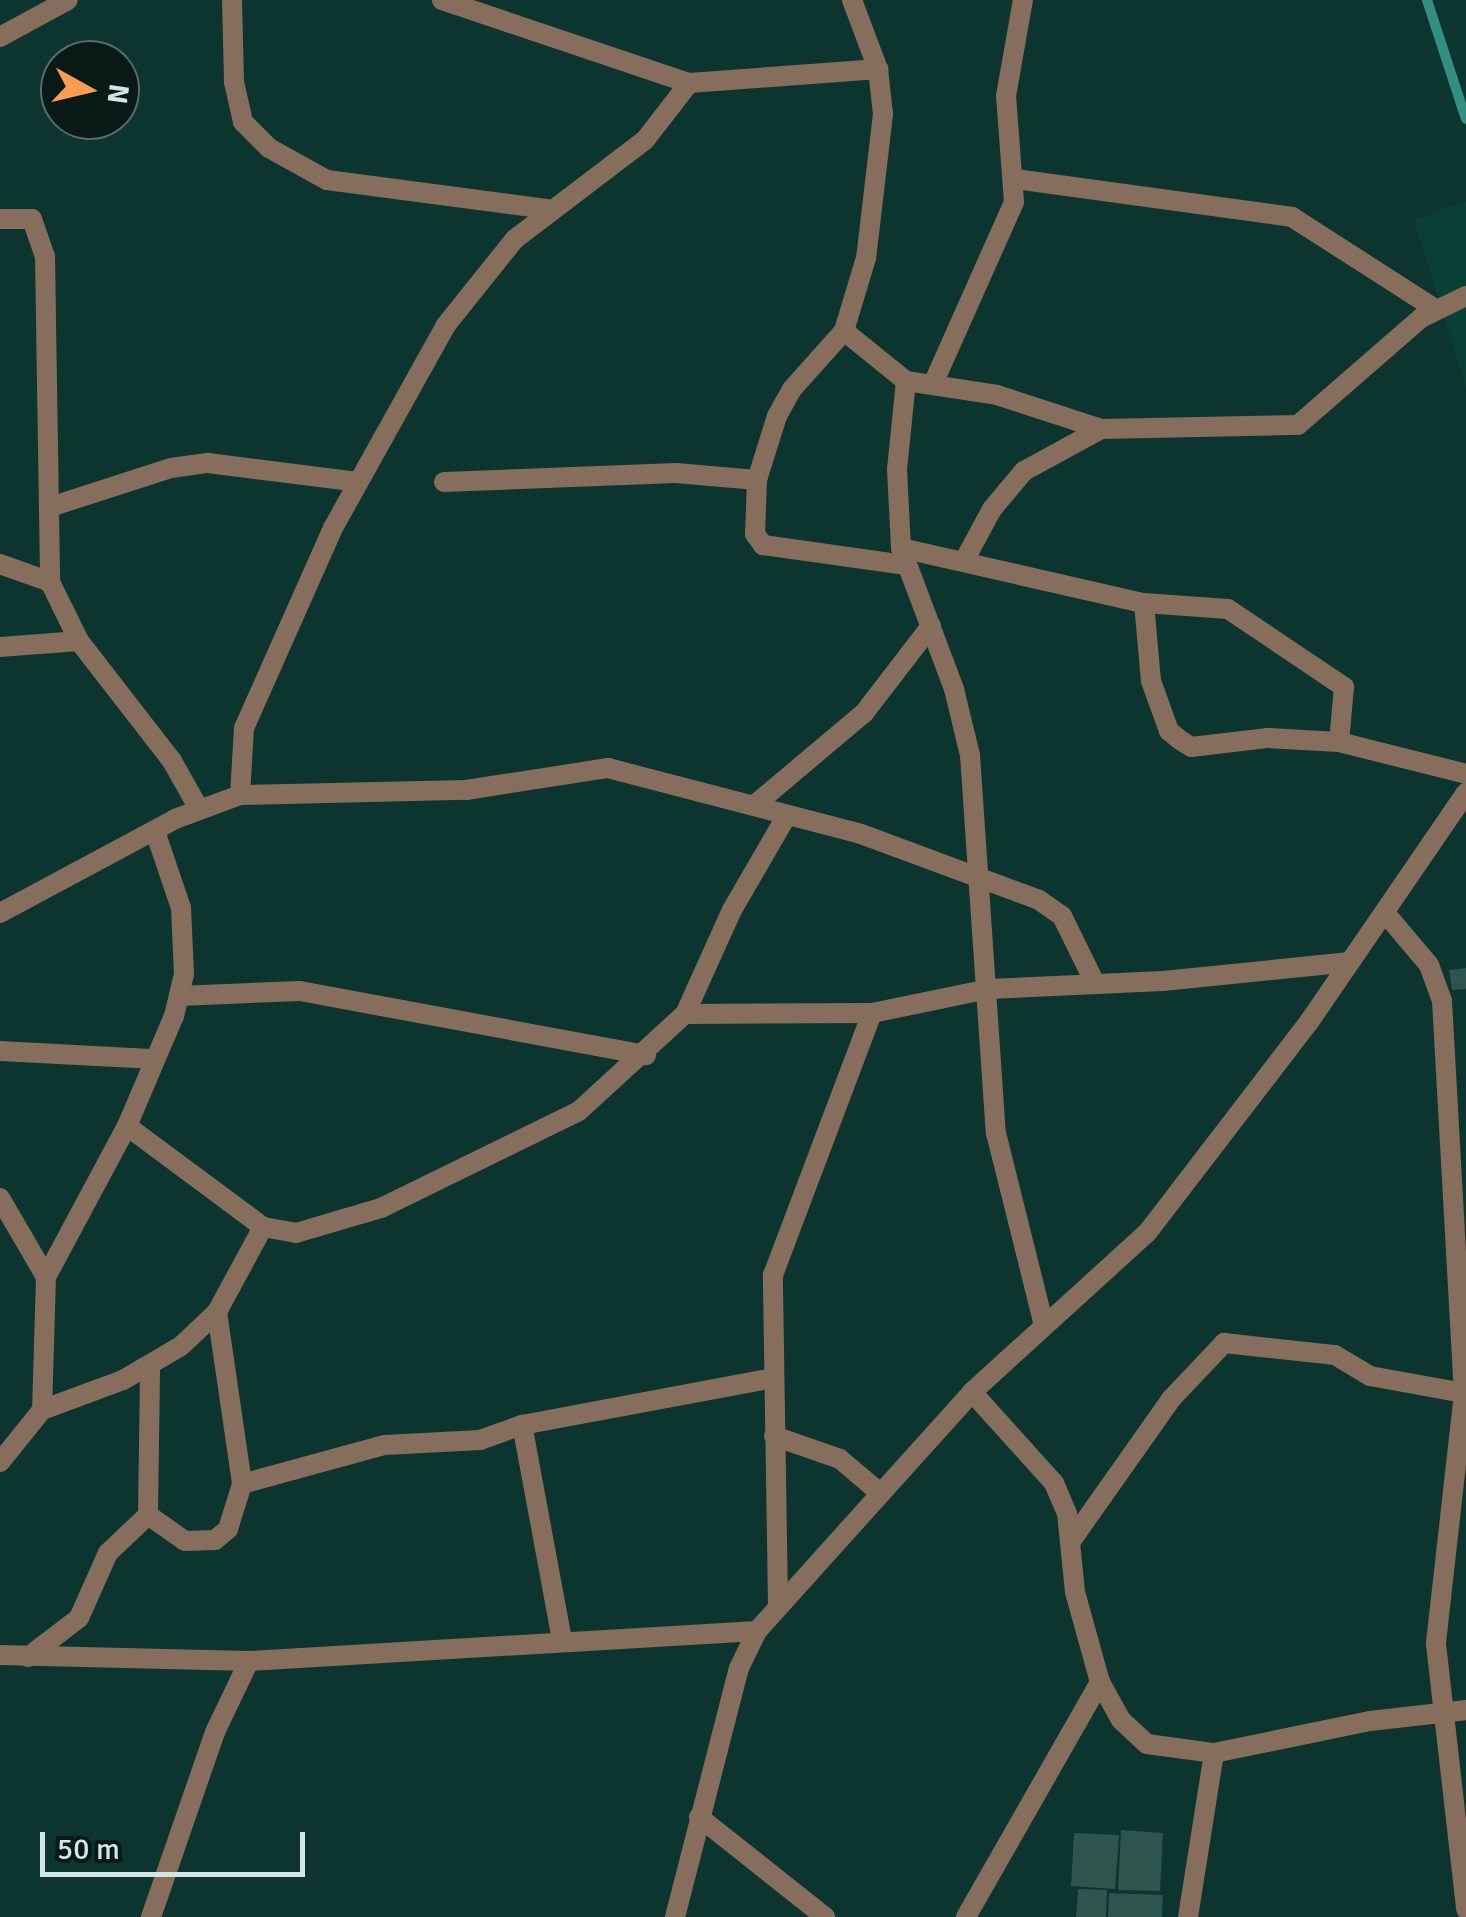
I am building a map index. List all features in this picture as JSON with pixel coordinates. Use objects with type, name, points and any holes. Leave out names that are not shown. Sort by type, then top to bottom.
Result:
[{"type":"street","points":[[0,36],[68,0]]},
{"type":"street","points":[[232,0],[234,82],[243,122],[268,148],[327,180],[548,209]]},
{"type":"street","points":[[442,0],[689,83],[878,69]]},
{"type":"street","points":[[852,0],[878,69],[883,114],[869,241],[844,331],[792,389],[757,480],[755,534],[763,545],[964,561],[1144,603],[1228,609],[1344,687],[1339,742]]},
{"type":"street","points":[[932,384],[1010,216],[1015,179],[1006,96],[1023,0]]},
{"type":"street","points":[[240,794],[244,728],[358,482],[446,325],[514,239],[548,209],[645,140],[689,83]]},
{"type":"street","points":[[1015,179],[1292,217],[1437,310]]},
{"type":"street","points":[[0,219],[32,219],[45,256],[50,582],[79,641],[172,761],[199,809]]},
{"type":"street","points":[[844,331],[906,381],[1029,402],[1100,430],[1298,425],[1437,310],[1466,296]]},
{"type":"street","points":[[906,381],[896,469],[903,556],[930,626],[970,755],[983,882],[996,1133],[1043,1322]]},
{"type":"street","points":[[964,561],[992,509],[1024,471],[1100,430]]},
{"type":"street","points":[[50,507],[171,468],[208,463],[358,482]]},
{"type":"street","points":[[444,482],[676,473],[757,480]]},
{"type":"street","points":[[0,564],[50,582]]},
{"type":"street","points":[[1144,603],[1152,681],[1169,731],[1191,747],[1268,738],[1339,742],[1466,774]]},
{"type":"street","points":[[757,803],[864,713],[930,626]]},
{"type":"street","points":[[0,648],[79,641]]},
{"type":"street","points":[[0,913],[199,809],[240,794],[466,790],[608,768],[757,803],[861,834],[1054,908],[1096,983]]},
{"type":"street","points":[[675,1917],[738,1668],[757,1632],[778,1604],[972,1392],[1043,1322],[1147,1233],[1386,914],[1466,793]]},
{"type":"street","points":[[127,1126],[264,1227],[296,1233],[381,1208],[580,1110],[646,1056],[684,1014],[732,910],[787,815]]},
{"type":"street","points":[[42,1410],[46,1277],[127,1126],[179,996],[181,908],[155,831]]},
{"type":"street","points":[[1386,914],[1429,964],[1442,1000],[1464,1393],[1437,1620],[1442,1711],[1466,1909]]},
{"type":"street","points":[[684,1014],[872,1013],[990,989],[1350,962]]},
{"type":"street","points":[[179,996],[300,990],[646,1056]]},
{"type":"street","points":[[778,1604],[772,1275],[872,1013]]},
{"type":"street","points":[[0,1051],[155,1059]]},
{"type":"street","points":[[0,1198],[46,1277]]},
{"type":"street","points":[[0,1462],[42,1410],[150,1367],[217,1312],[264,1227]]},
{"type":"street","points":[[148,1514],[185,1541],[215,1540],[228,1529],[242,1484],[217,1312]]},
{"type":"street","points":[[1071,1541],[1172,1398],[1224,1343],[1335,1355],[1370,1376],[1464,1393]]},
{"type":"street","points":[[28,1657],[79,1618],[108,1552],[148,1514],[150,1367]]},
{"type":"street","points":[[242,1484],[385,1444],[480,1440],[522,1425],[772,1378]]},
{"type":"street","points":[[972,1392],[1054,1483],[1071,1541],[1075,1592],[1100,1682],[1121,1720],[1147,1744],[1214,1752],[1466,1710]]},
{"type":"street","points":[[522,1425],[562,1640]]},
{"type":"street","points":[[774,1436],[840,1458],[880,1493]]},
{"type":"street","points":[[0,1655],[249,1661],[562,1640],[757,1632]]},
{"type":"street","points":[[151,1917],[215,1732],[249,1661]]},
{"type":"street","points":[[966,1917],[1100,1682]]},
{"type":"street","points":[[1188,1917],[1214,1752]]},
{"type":"street","points":[[699,1817],[825,1917]]},
{"type":"shaded area","points":[[1466,201],[1466,388],[1414,220]]},
{"type":"building","points":[[1466,968],[1466,989],[1452,990],[1449,970]]},
{"type":"building","points":[[1121,1830],[1163,1833],[1160,1891],[1118,1890]]},
{"type":"building","points":[[1074,1833],[1119,1835],[1115,1889],[1071,1886]]},
{"type":"building","points":[[1078,1889],[1107,1890],[1106,1917],[1076,1917]]},
{"type":"building","points":[[1109,1893],[1163,1895],[1162,1917],[1108,1917]]},
{"type":"waterway","points":[[1427,0],[1466,119]]}]
